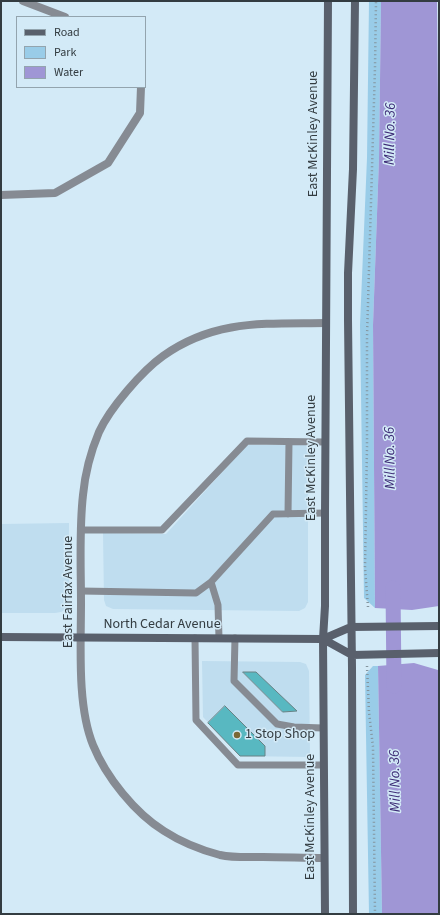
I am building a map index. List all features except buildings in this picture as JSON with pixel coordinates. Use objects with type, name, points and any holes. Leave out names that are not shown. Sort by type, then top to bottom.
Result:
[{"type":"main road","name":"East McKinley Avenue","points":[[325,914],[323,639],[326,606],[324,513],[326,442],[328,1]]},
{"type":"main road","points":[[353,914],[348,274],[353,169],[355,1]]},
{"type":"main road","name":"North Cedar Avenue","points":[[1,637],[323,639],[351,627],[436,626]]},
{"type":"main road","name":"North Cedar Avenue","points":[[323,639],[352,655]]},
{"type":"main road","points":[[352,655],[436,654]]},
{"type":"street","points":[[23,1],[62,16]]},
{"type":"street","points":[[1,195],[55,193],[108,163],[140,113],[141,88]]},
{"type":"street","name":"East Fairfax Avenue","points":[[324,858],[247,857],[221,855],[181,841],[147,819],[130,803],[102,764],[92,744],[86,720],[82,694],[81,591],[83,494],[90,463],[100,431],[110,414],[138,378],[162,357],[186,341],[216,330],[237,326],[326,323]]},
{"type":"lane","points":[[82,530],[162,530],[247,440],[326,442]]},
{"type":"lane","points":[[288,514],[289,442]]},
{"type":"lane","points":[[81,591],[196,593],[211,582],[274,514],[324,513]]},
{"type":"lane","points":[[211,582],[218,605],[219,638]]},
{"type":"lane","points":[[195,638],[196,720],[238,765],[323,765]]},
{"type":"lane","points":[[235,638],[234,681],[277,724],[294,727],[323,728]]},
{"type":"path","points":[[368,607],[366,568],[367,337],[376,1]]},
{"type":"path","points":[[367,666],[369,712],[373,747],[375,914]]},
{"type":"shaded area","points":[[247,445],[308,445],[308,602],[305,608],[299,611],[113,609],[106,606],[104,600],[103,533],[166,534]]},
{"type":"shaded area","points":[[69,523],[69,599],[67,609],[55,613],[1,613],[1,524]]},
{"type":"shaded area","points":[[202,661],[300,662],[306,664],[309,671],[310,757],[240,756],[203,717]]},
{"type":"green space","points":[[369,1],[381,1],[379,158],[373,325],[375,608],[364,598],[360,325],[367,158]]},
{"type":"green space","points":[[373,666],[378,666],[382,914],[369,914],[365,675]]},
{"type":"water","points":[[381,1],[437,1],[439,205],[439,606],[412,610],[375,608],[373,325],[379,158]]},
{"type":"water","points":[[414,663],[438,670],[439,914],[382,914],[378,666]]},
{"type":"waterway","name":"Mill No. 36","points":[[393,588],[394,686]]},
{"type":"place","name":"1 Stop Shop","points":[[237,735]]}]
